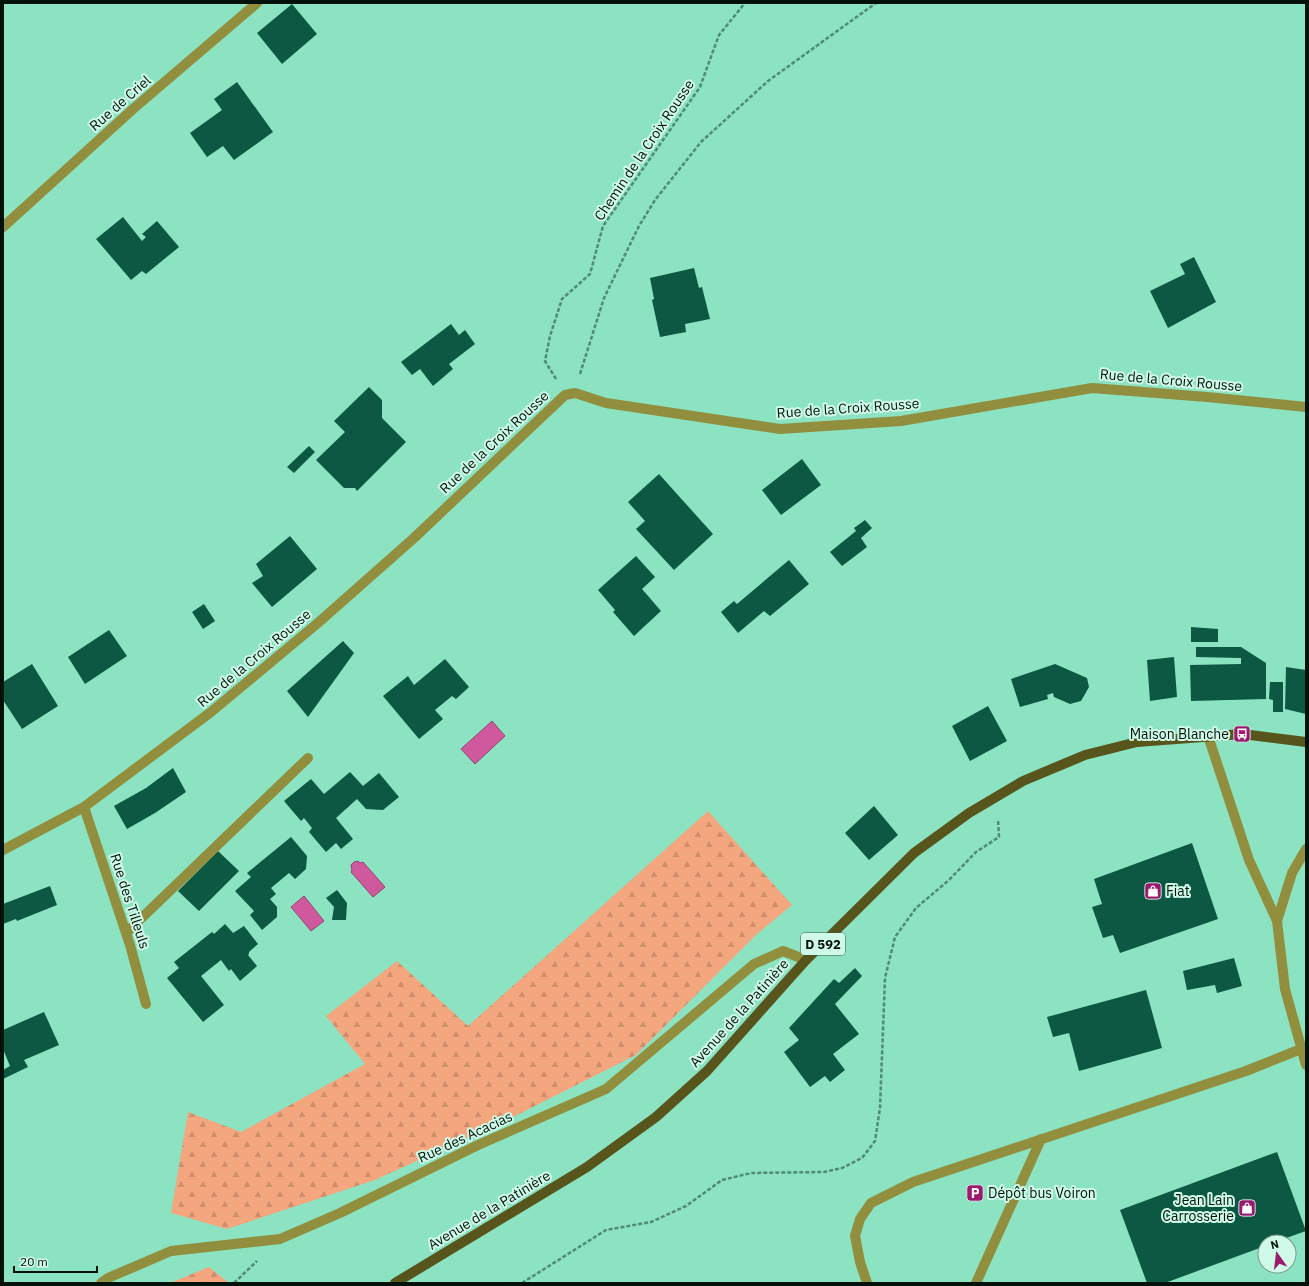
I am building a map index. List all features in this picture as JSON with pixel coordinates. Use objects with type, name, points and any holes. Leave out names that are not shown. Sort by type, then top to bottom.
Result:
[{"type":"main road","name":"Avenue de la Patinière","points":[[395,1283],[587,1167],[656,1117],[707,1071],[806,960],[914,853],[969,813],[996,796],[1023,781],[1085,755],[1137,742],[1242,734],[1306,742]]},
{"type":"street","name":"Rue de Criel","points":[[3,227],[133,109],[257,3]]},
{"type":"street","name":"Rue de la Croix Rousse","points":[[3,850],[84,807],[211,712],[319,622],[414,538],[570,394],[606,403],[780,429],[901,421],[1092,388],[1207,397],[1306,407]]},
{"type":"street","points":[[1208,736],[1249,860],[1277,921],[1285,989],[1306,1065]]},
{"type":"street","points":[[126,933],[308,758]]},
{"type":"street","name":"Rue des Tilleuls","points":[[84,807],[126,933],[146,1004]]},
{"type":"street","points":[[1277,921],[1292,873],[1306,849]]},
{"type":"street","name":"Rue des Acacias","points":[[101,1283],[108,1278],[170,1251],[280,1239],[340,1213],[478,1145],[606,1090],[754,964],[783,951],[806,960]]},
{"type":"street","points":[[867,1283],[860,1262],[855,1236],[860,1219],[871,1203],[913,1182],[1246,1071],[1301,1049]]},
{"type":"street","points":[[976,1283],[1041,1139]]},
{"type":"path","name":"Chemin de la Croix Rousse","points":[[570,394],[545,361],[550,336],[562,299],[590,274],[603,226],[700,87],[719,35],[746,3]]},
{"type":"path","points":[[570,394],[604,298],[639,226],[655,200],[701,142],[768,82],[876,3]]},
{"type":"path","points":[[522,1283],[606,1230],[651,1222],[686,1206],[722,1180],[751,1173],[824,1172],[842,1168],[862,1158],[875,1142],[879,1115],[885,978],[895,937],[916,908],[949,880],[976,852],[999,836],[996,796]]},
{"type":"green space","points":[[708,811],[792,905],[757,934],[636,1055],[517,1115],[375,1180],[227,1229],[171,1213],[188,1112],[241,1132],[365,1064],[326,1016],[397,961],[468,1026]]},
{"type":"green space","points":[[209,1267],[229,1283],[170,1283]]},
{"type":"shaded area","points":[[492,721],[505,736],[475,764],[461,749]]},
{"type":"shaded area","points":[[358,861],[360,863],[363,862],[385,887],[373,897],[351,872],[351,865]]},
{"type":"shaded area","points":[[304,896],[324,921],[311,931],[291,907]]},
{"type":"building","points":[[292,4],[317,34],[282,64],[257,33]]},
{"type":"building","points":[[237,82],[273,132],[234,160],[223,146],[207,157],[190,133],[222,110],[214,99]]},
{"type":"building","points":[[123,217],[142,241],[146,237],[142,234],[157,221],[179,247],[146,274],[142,271],[131,280],[96,239]]},
{"type":"building","points":[[1194,257],[1216,302],[1168,328],[1150,291],[1185,274],[1180,264]]},
{"type":"building","points":[[694,268],[699,288],[702,287],[710,319],[685,324],[686,332],[660,337],[652,300],[654,299],[650,278]]},
{"type":"building","points":[[451,324],[459,335],[465,330],[475,344],[449,364],[453,369],[433,386],[420,369],[412,375],[401,362]]},
{"type":"building","points":[[369,387],[382,400],[382,418],[406,442],[357,491],[355,488],[344,488],[316,460],[345,432],[334,421]]},
{"type":"building","points":[[309,446],[315,452],[294,473],[287,467]]},
{"type":"building","points":[[802,459],[821,485],[781,515],[762,490]]},
{"type":"building","points":[[659,474],[713,534],[674,570],[636,529],[645,521],[628,502]]},
{"type":"building","points":[[865,520],[872,528],[861,538],[867,547],[842,566],[830,552],[856,531],[854,528]]},
{"type":"building","points":[[290,536],[317,569],[272,607],[252,583],[263,576],[256,564]]},
{"type":"building","points":[[636,556],[655,577],[642,589],[661,611],[634,636],[613,612],[615,610],[598,590]]},
{"type":"building","points":[[789,560],[809,584],[770,616],[764,611],[738,633],[721,612],[734,601],[737,604]]},
{"type":"building","points":[[204,604],[215,621],[203,629],[192,612]]},
{"type":"building","points":[[1191,627],[1218,629],[1218,642],[1191,642]]},
{"type":"building","points":[[109,630],[127,656],[85,684],[68,657]]},
{"type":"building","points":[[343,641],[354,653],[308,717],[287,691]]},
{"type":"building","points":[[1196,647],[1241,647],[1266,663],[1266,699],[1191,701],[1190,665],[1241,664],[1241,658],[1196,657]]},
{"type":"building","points":[[1174,657],[1177,697],[1150,701],[1147,660]]},
{"type":"building","points":[[445,659],[469,687],[456,699],[452,696],[435,710],[443,719],[419,739],[383,696],[408,676],[414,685]]},
{"type":"building","points":[[32,664],[58,706],[22,729],[3,700],[3,682]]},
{"type":"building","points":[[1055,664],[1087,678],[1089,687],[1081,701],[1070,704],[1054,697],[1053,693],[1047,695],[1048,699],[1020,707],[1011,679]]},
{"type":"building","points":[[1286,667],[1306,670],[1306,714],[1285,709]]},
{"type":"building","points":[[1270,682],[1283,682],[1283,712],[1273,712],[1273,700],[1269,699]]},
{"type":"building","points":[[988,706],[1007,741],[970,761],[952,726]]},
{"type":"building","points":[[173,768],[186,792],[155,813],[127,829],[114,806],[146,788]]},
{"type":"building","points":[[350,772],[363,786],[379,773],[399,797],[383,810],[366,809],[357,799],[336,818],[353,839],[341,849],[336,843],[326,852],[309,832],[312,828],[304,818],[301,821],[284,801],[311,779],[324,794]]},
{"type":"building","points":[[874,806],[898,835],[869,860],[845,833]]},
{"type":"building","points":[[291,837],[307,856],[306,869],[295,879],[289,873],[271,888],[276,894],[270,899],[277,907],[277,917],[262,930],[250,915],[254,911],[235,891],[251,877],[247,873]]},
{"type":"building","name":"Fiat","points":[[1192,843],[1218,919],[1120,953],[1113,935],[1103,938],[1092,907],[1102,904],[1094,879]]},
{"type":"building","points":[[218,851],[239,871],[199,911],[178,891]]},
{"type":"building","points":[[50,886],[57,905],[17,921],[16,919],[3,924],[3,904]]},
{"type":"building","points":[[337,890],[347,903],[346,920],[332,920],[334,907],[326,898]]},
{"type":"building","points":[[225,924],[233,933],[244,926],[258,944],[249,952],[248,955],[257,966],[240,981],[231,969],[229,971],[221,960],[201,976],[224,1005],[203,1022],[167,978],[179,968],[174,962],[212,932],[214,934]]},
{"type":"building","points":[[1234,958],[1242,986],[1217,993],[1215,985],[1187,990],[1183,971]]},
{"type":"building","points":[[855,968],[862,976],[835,1004],[859,1034],[833,1054],[845,1070],[830,1082],[825,1076],[810,1087],[784,1052],[799,1040],[789,1028],[834,979],[839,983]]},
{"type":"building","points":[[1146,990],[1162,1048],[1079,1071],[1069,1033],[1053,1037],[1047,1017]]},
{"type":"building","points":[[44,1012],[59,1045],[24,1060],[28,1067],[3,1079],[3,1070],[10,1066],[3,1049],[3,1030]]},
{"type":"building","points":[[1277,1152],[1306,1231],[1297,1234],[1257,1234],[1257,1249],[1165,1283],[1147,1283],[1120,1210]]},
{"type":"place","name":"Maison Blanche","points":[[1242,734]]},
{"type":"place","name":"Fiat","points":[[1153,891]]},
{"type":"place","name":"Dépôt bus Voiron","points":[[975,1193]]},
{"type":"place","name":"Jean Lain Carrosserie","points":[[1247,1208]]}]
